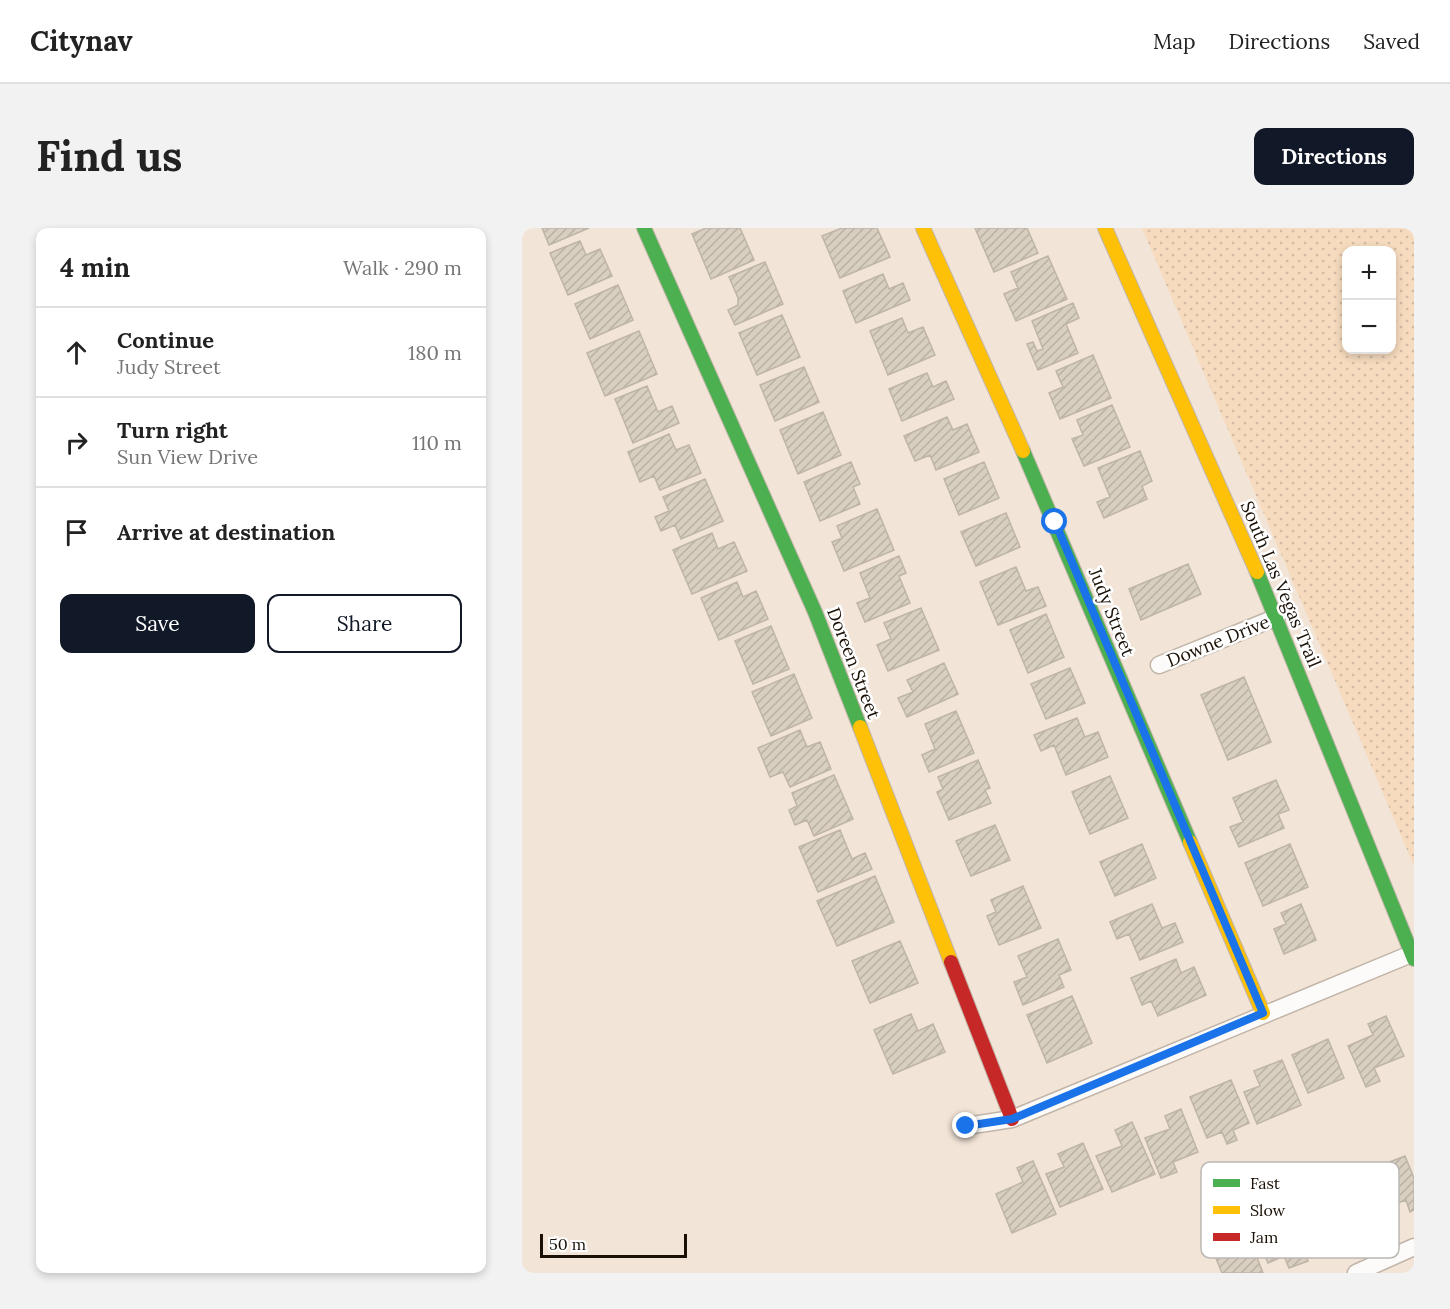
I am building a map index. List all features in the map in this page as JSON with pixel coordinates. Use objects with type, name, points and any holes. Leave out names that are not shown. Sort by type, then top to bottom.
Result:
[{"type":"street","name":"Doreen Street","points":[[644,228],[815,612],[1012,1119]]},
{"type":"street","name":"Judy Street","points":[[923,228],[1055,522],[1263,1013]]},
{"type":"street","name":"South Las Vegas Trail","points":[[1105,228],[1277,617],[1413,956]]},
{"type":"street","name":"Downe Drive","points":[[1159,665],[1277,617]]},
{"type":"street","points":[[966,1126],[1012,1119],[1263,1013],[1413,956]]},
{"type":"street","points":[[1399,1256],[1414,1247]]},
{"type":"street","points":[[1356,1273],[1379,1269],[1396,1258]]},
{"type":"shaded area","points":[[1142,228],[1414,228],[1414,866]]},
{"type":"building","points":[[542,228],[589,228],[549,245]]},
{"type":"building","points":[[706,228],[740,228],[754,260],[711,279],[692,234]]},
{"type":"building","points":[[842,228],[877,228],[890,257],[840,278],[822,236]]},
{"type":"building","points":[[975,228],[1027,228],[1038,253],[994,272]]},
{"type":"building","points":[[580,241],[586,255],[600,249],[612,276],[568,295],[550,253]]},
{"type":"building","points":[[1048,256],[1067,299],[1016,321],[1004,294],[1018,288],[1011,272]]},
{"type":"building","points":[[765,262],[783,304],[735,325],[728,310],[738,305],[738,298],[729,277]]},
{"type":"building","points":[[883,274],[889,289],[903,283],[910,300],[856,323],[843,291]]},
{"type":"building","points":[[618,285],[633,320],[590,339],[575,304]]},
{"type":"building","points":[[1073,303],[1079,318],[1066,324],[1078,353],[1038,370],[1027,344],[1033,342],[1037,351],[1043,349],[1032,321]]},
{"type":"building","points":[[782,315],[800,357],[757,375],[739,333]]},
{"type":"building","points":[[902,318],[908,333],[923,327],[935,355],[888,375],[870,331]]},
{"type":"building","points":[[639,331],[657,374],[605,396],[587,353]]},
{"type":"building","points":[[1093,355],[1111,398],[1060,419],[1049,393],[1063,387],[1056,371]]},
{"type":"building","points":[[804,367],[819,402],[775,421],[760,385]]},
{"type":"building","points":[[927,373],[933,387],[946,381],[954,399],[902,421],[889,389]]},
{"type":"building","points":[[647,386],[658,412],[672,406],[679,423],[633,443],[615,399]]},
{"type":"building","points":[[1112,405],[1130,447],[1084,466],[1072,439],[1083,435],[1077,420]]},
{"type":"building","points":[[823,412],[841,455],[798,474],[780,430]]},
{"type":"building","points":[[947,417],[953,430],[967,424],[979,452],[936,470],[930,455],[915,461],[904,436]]},
{"type":"building","points":[[669,434],[676,450],[689,445],[701,473],[660,490],[654,476],[640,482],[628,452]]},
{"type":"building","points":[[1140,451],[1152,481],[1142,486],[1147,499],[1104,518],[1097,502],[1110,497],[1098,468]]},
{"type":"building","points":[[851,462],[860,484],[853,487],[860,504],[820,521],[804,482]]},
{"type":"building","points":[[984,462],[999,498],[959,515],[944,479]]},
{"type":"building","points":[[705,479],[723,521],[681,539],[675,525],[661,531],[655,517],[669,511],[663,497]]},
{"type":"building","points":[[877,509],[894,550],[844,571],[832,542],[842,538],[837,526]]},
{"type":"building","points":[[1006,513],[1020,547],[976,566],[961,532]]},
{"type":"building","points":[[712,533],[718,549],[734,542],[747,571],[692,594],[673,550]]},
{"type":"building","points":[[899,556],[906,573],[899,576],[910,603],[865,622],[857,603],[870,598],[860,573]]},
{"type":"building","points":[[1188,564],[1201,594],[1141,620],[1129,589]]},
{"type":"building","points":[[1016,567],[1026,591],[1038,587],[1046,606],[998,625],[980,582]]},
{"type":"building","points":[[737,582],[743,597],[756,591],[768,619],[719,640],[701,598]]},
{"type":"building","points":[[921,608],[939,650],[888,671],[877,645],[891,639],[884,623]]},
{"type":"building","points":[[1046,614],[1064,657],[1028,673],[1010,630]]},
{"type":"building","points":[[771,626],[789,669],[753,684],[735,641]]},
{"type":"building","points":[[944,663],[958,694],[907,717],[898,698],[913,692],[907,680]]},
{"type":"building","points":[[1070,668],[1085,703],[1046,719],[1031,684]]},
{"type":"building","points":[[794,674],[812,718],[771,736],[752,692]]},
{"type":"building","points":[[1244,677],[1271,742],[1228,760],[1201,695]]},
{"type":"building","points":[[956,711],[974,753],[929,772],[922,755],[935,749],[925,724]]},
{"type":"building","points":[[1077,718],[1085,737],[1098,732],[1108,757],[1066,775],[1054,745],[1041,751],[1034,735]]},
{"type":"building","points":[[800,730],[807,747],[820,742],[831,769],[790,787],[783,772],[770,777],[758,748]]},
{"type":"building","points":[[978,760],[990,788],[985,790],[991,803],[949,820],[937,792],[943,789],[938,777]]},
{"type":"building","points":[[834,775],[853,819],[814,836],[807,820],[795,825],[789,810],[797,806],[792,793]]},
{"type":"building","points":[[1110,776],[1128,818],[1090,834],[1072,792]]},
{"type":"building","points":[[1276,780],[1289,810],[1278,814],[1284,828],[1239,847],[1230,827],[1243,822],[1233,798]]},
{"type":"building","points":[[995,825],[1010,860],[971,876],[956,841]]},
{"type":"building","points":[[840,830],[852,859],[865,853],[872,869],[818,892],[799,847]]},
{"type":"building","points":[[1142,844],[1156,878],[1115,896],[1100,862]]},
{"type":"building","points":[[1290,844],[1308,887],[1263,906],[1245,863]]},
{"type":"building","points":[[875,876],[894,922],[837,946],[817,901]]},
{"type":"building","points":[[1023,886],[1041,928],[999,945],[987,916],[996,912],[991,900]]},
{"type":"building","points":[[1152,904],[1162,928],[1175,923],[1183,942],[1140,960],[1129,934],[1117,939],[1110,922]]},
{"type":"building","points":[[1301,904],[1316,940],[1284,954],[1274,929],[1286,924],[1281,913]]},
{"type":"building","points":[[1058,939],[1071,970],[1059,975],[1064,987],[1023,1005],[1014,982],[1027,977],[1018,956]]},
{"type":"building","points":[[900,941],[918,983],[870,1003],[852,961]]},
{"type":"building","points":[[1176,959],[1181,973],[1194,967],[1206,995],[1158,1016],[1151,1001],[1142,1005],[1131,978]]},
{"type":"building","points":[[1072,996],[1092,1043],[1047,1063],[1027,1015]]},
{"type":"building","points":[[911,1014],[918,1031],[933,1024],[945,1052],[893,1074],[874,1030]]},
{"type":"building","points":[[1386,1016],[1404,1056],[1374,1068],[1380,1081],[1366,1087],[1348,1046],[1373,1035],[1368,1024]]},
{"type":"building","points":[[1328,1039],[1344,1078],[1308,1093],[1292,1055]]},
{"type":"building","points":[[1282,1060],[1301,1105],[1257,1124],[1244,1092],[1260,1086],[1254,1071]]},
{"type":"building","points":[[1231,1080],[1249,1123],[1233,1130],[1237,1140],[1227,1144],[1222,1132],[1207,1138],[1190,1097]]},
{"type":"building","points":[[1181,1109],[1198,1152],[1173,1162],[1177,1172],[1161,1178],[1145,1138],[1170,1129],[1165,1116]]},
{"type":"building","points":[[1132,1122],[1155,1174],[1112,1192],[1096,1156],[1122,1146],[1115,1130]]},
{"type":"building","points":[[1083,1143],[1103,1189],[1060,1207],[1046,1174],[1064,1167],[1058,1154]]},
{"type":"building","points":[[1405,1156],[1414,1178],[1414,1210],[1410,1212],[1406,1200],[1399,1202],[1399,1162],[1390,1162]]},
{"type":"building","points":[[1033,1161],[1056,1214],[1012,1233],[996,1194],[1023,1182],[1017,1168]]},
{"type":"building","points":[[1216,1258],[1257,1258],[1263,1273],[1222,1273]]},
{"type":"building","points":[[1266,1258],[1279,1258],[1268,1263]]},
{"type":"building","points":[[1285,1258],[1307,1258],[1308,1261],[1289,1268]]},
{"type":"traffic: fast","points":[[644,228],[815,612],[860,727]]},
{"type":"traffic: fast","points":[[1023,451],[1190,842]]},
{"type":"traffic: fast","points":[[1257,572],[1414,959]]},
{"type":"traffic: slow","points":[[923,228],[1023,451]]},
{"type":"traffic: slow","points":[[1105,228],[1257,572]]},
{"type":"traffic: slow","points":[[860,727],[951,962]]},
{"type":"traffic: slow","points":[[1190,842],[1263,1013]]},
{"type":"traffic: jam","points":[[951,962],[1012,1119]]},
{"type":"route","points":[[966,1126],[1012,1119],[1263,1013],[1055,522]]}]
